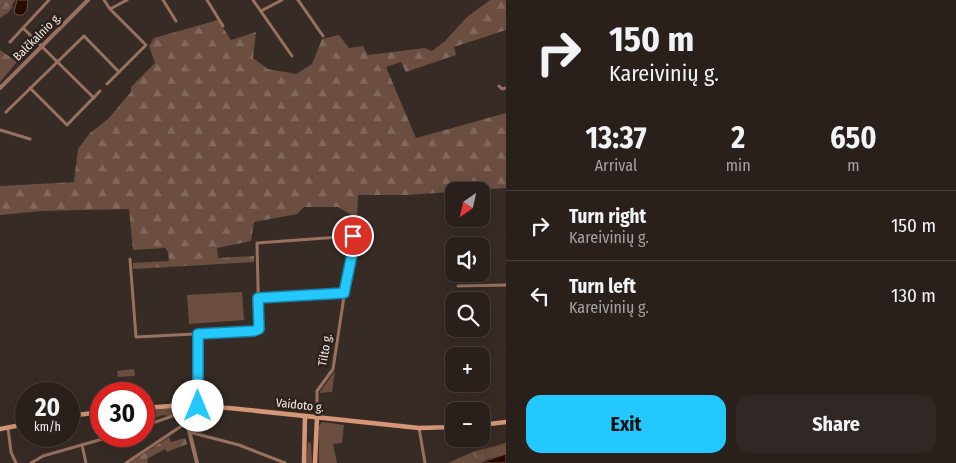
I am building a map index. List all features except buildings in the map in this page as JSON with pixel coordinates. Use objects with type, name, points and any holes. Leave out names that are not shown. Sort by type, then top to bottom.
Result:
[{"type":"main road","name":"Vaidoto g.","points":[[155,407],[198,406],[419,428],[445,427]]},
{"type":"main road","points":[[304,463],[305,416]]},
{"type":"main road","name":"Tilto g.","points":[[315,463],[314,444],[317,417]]},
{"type":"main road","points":[[490,424],[506,422]]},
{"type":"main road","points":[[0,429],[15,426]]},
{"type":"main road","points":[[304,443],[309,439],[314,444]]},
{"type":"street","points":[[10,42],[49,0]]},
{"type":"street","name":"Balčkalnio g.","points":[[0,88],[88,0]]},
{"type":"street","points":[[104,0],[110,9],[146,45],[107,84]]},
{"type":"street","points":[[110,9],[128,0]]},
{"type":"street","points":[[163,0],[176,21]]},
{"type":"street","points":[[207,0],[223,26]]},
{"type":"street","points":[[253,0],[292,56]]},
{"type":"street","points":[[261,10],[282,0]]},
{"type":"street","points":[[298,0],[323,36]]},
{"type":"street","points":[[23,28],[94,98]]},
{"type":"street","points":[[6,112],[84,36],[119,72]]},
{"type":"street","points":[[499,86],[502,89],[506,88]]},
{"type":"street","points":[[30,88],[67,125],[100,91]]},
{"type":"street","points":[[0,130],[30,139]]},
{"type":"street","name":"Tilto g.","points":[[258,298],[256,246],[260,242],[353,236],[355,240],[344,293],[332,372],[318,388],[316,395],[317,417]]},
{"type":"street","points":[[130,259],[136,337],[254,331],[259,329],[258,298],[344,293]]},
{"type":"street","points":[[458,286],[506,285]]},
{"type":"street","points":[[198,334],[198,406]]},
{"type":"street","points":[[182,406],[197,463]]},
{"type":"street","points":[[155,422],[184,412]]},
{"type":"street","points":[[126,463],[186,423]]},
{"type":"street","points":[[8,427],[10,452],[16,463]]},
{"type":"street","points":[[419,428],[425,463]]},
{"type":"street","points":[[189,431],[239,445],[284,463]]},
{"type":"street","points":[[31,463],[43,456],[90,443]]},
{"type":"street","points":[[82,445],[86,463]]},
{"type":"green space","points":[[0,0],[15,0],[9,12],[0,18]]},
{"type":"green space","points":[[490,0],[506,0],[506,30],[454,47],[456,55],[406,72],[401,62],[386,67],[416,138],[506,113],[506,188],[490,189],[490,182],[445,182],[445,192],[408,195],[358,195],[357,218],[338,207],[304,207],[297,214],[254,222],[251,241],[217,248],[218,258],[254,256],[254,262],[133,269],[133,263],[169,261],[168,252],[165,248],[133,250],[129,209],[42,211],[0,215],[0,186],[74,182],[78,149],[90,133],[108,119],[131,92],[131,87],[155,63],[149,46],[154,38],[218,20],[231,40],[256,32],[253,58],[268,69],[296,74],[312,64],[322,39],[339,35],[349,48],[363,46],[368,55],[425,48],[432,51],[445,41],[467,17]]},
{"type":"green space","points":[[0,50],[17,62],[0,82]]},
{"type":"green space","points":[[242,292],[244,320],[189,324],[187,295]]},
{"type":"green space","points":[[134,369],[135,376],[118,377],[117,371]]},
{"type":"green space","points":[[335,371],[332,392],[319,393]]},
{"type":"green space","points":[[173,408],[179,411],[169,416],[163,415],[155,418],[155,410]]},
{"type":"green space","points":[[190,409],[201,410],[201,433],[190,429],[187,414]]},
{"type":"green space","points":[[322,422],[344,425],[342,443],[333,444],[337,463],[319,463],[319,426]]},
{"type":"green space","points":[[169,437],[171,442],[185,438],[187,444],[167,452],[165,449],[147,459],[148,463],[129,463]]},
{"type":"green space","points":[[308,442],[311,444],[312,463],[306,463]]},
{"type":"green space","points":[[506,443],[506,445],[485,449],[487,459],[479,463],[472,452]]},
{"type":"green space","points":[[506,445],[506,454],[487,459],[485,449]]},
{"type":"green space","points":[[472,452],[479,463],[448,463]]},
{"type":"shaded area","points":[[17,0],[28,0],[27,10],[23,15],[17,15],[14,12]]},
{"type":"shaded area","points":[[506,454],[506,463],[479,463]]},
{"type":"waterway","points":[[0,3],[6,8],[14,8]]},
{"type":"route","points":[[198,406],[198,334],[254,331],[259,329],[258,298],[344,293],[355,240],[353,236]]}]
